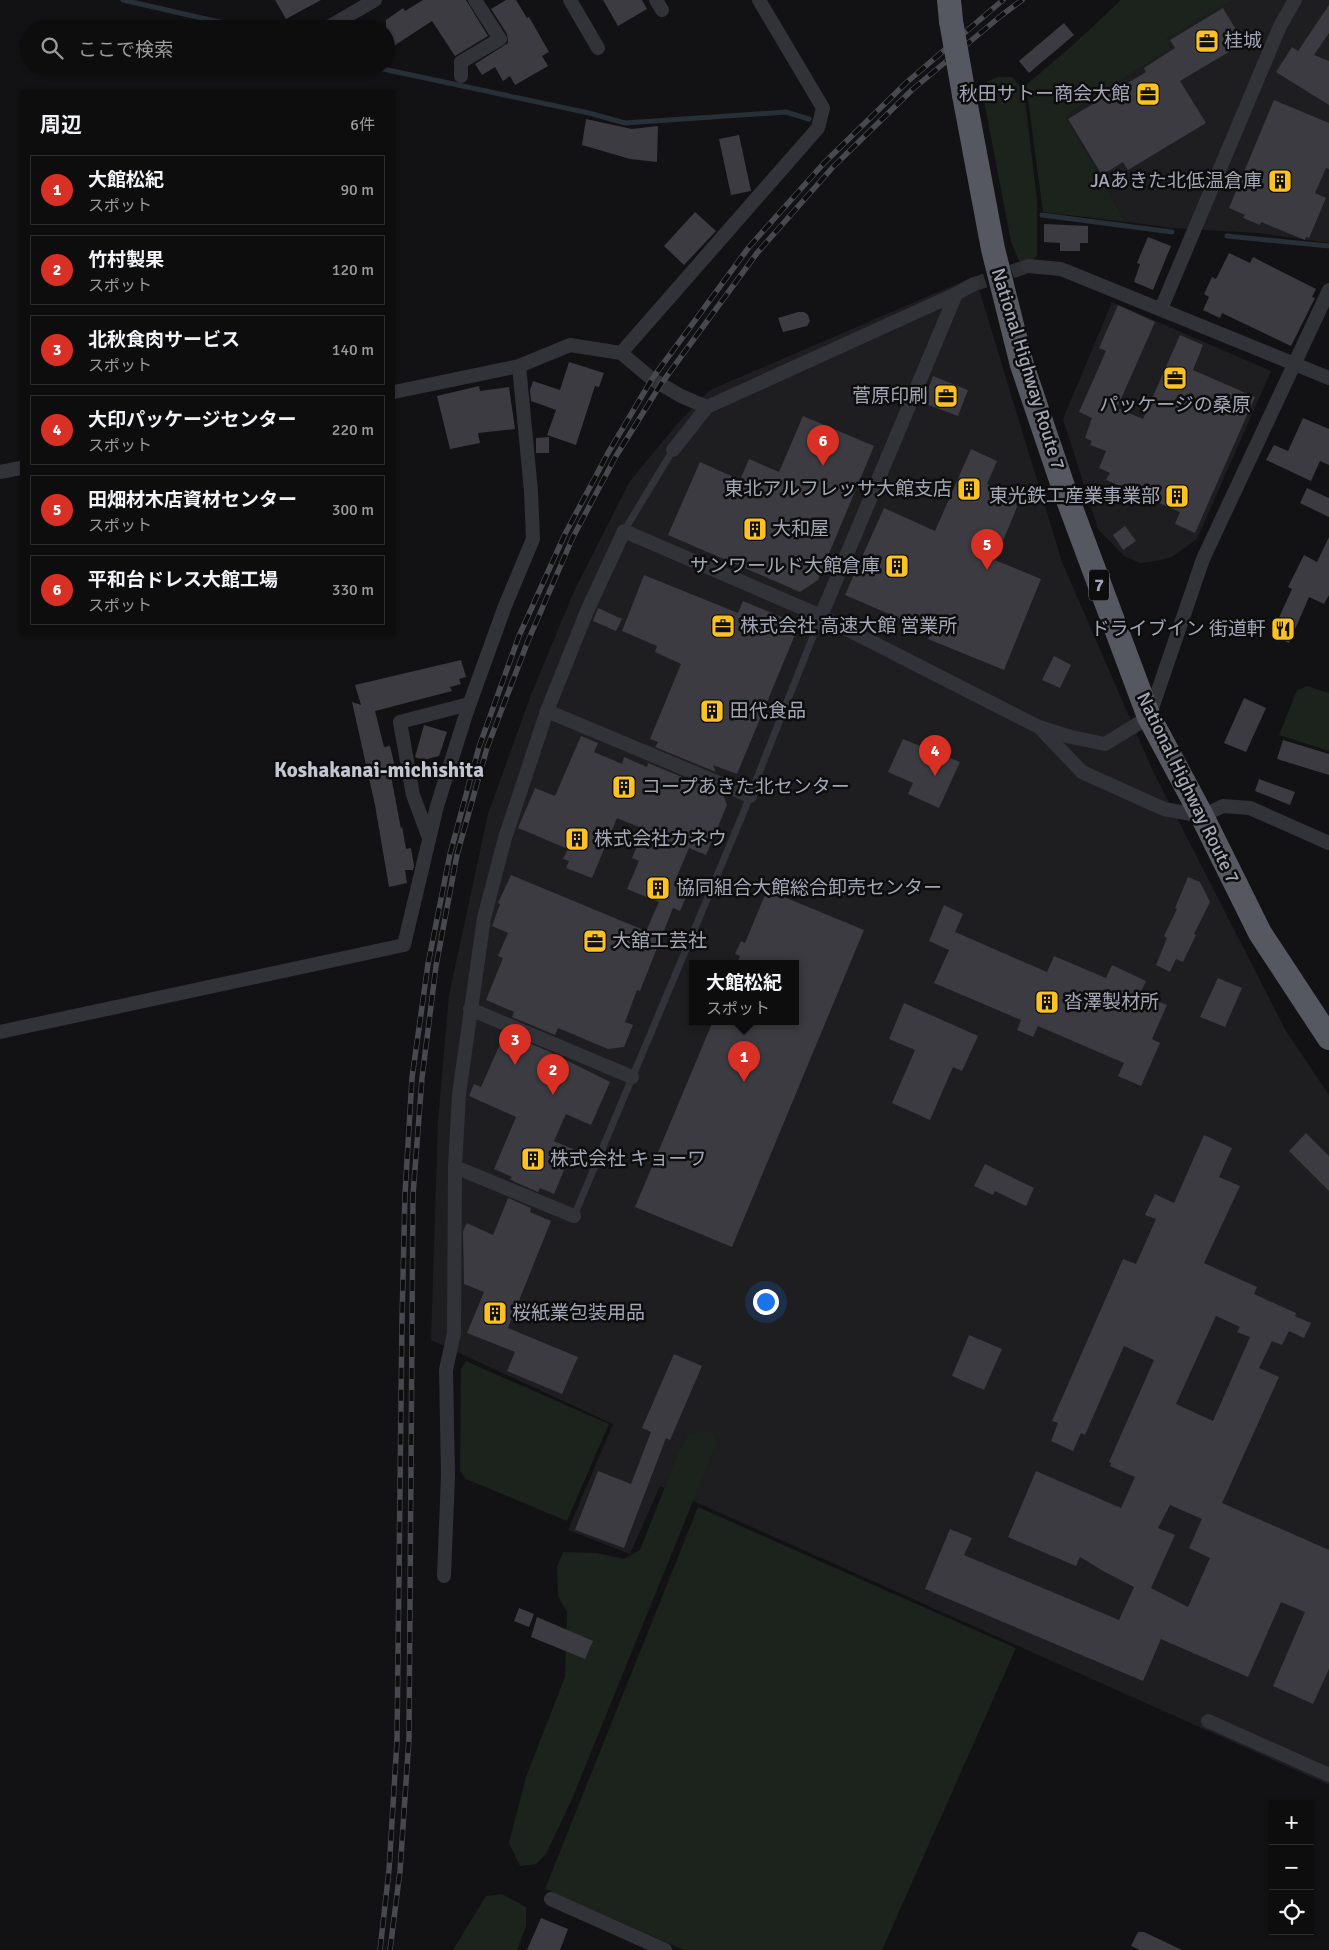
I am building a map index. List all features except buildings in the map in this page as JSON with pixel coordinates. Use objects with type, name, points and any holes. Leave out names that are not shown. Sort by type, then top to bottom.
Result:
[{"type":"highway","name":"National Highway Route 7","points":[[950,11],[993,249],[1022,365],[1065,492],[1149,717],[1202,816],[1260,933],[1329,1038]]},
{"type":"street","points":[[341,20],[375,0]]},
{"type":"street","points":[[461,76],[461,62],[500,39],[475,0]]},
{"type":"street","points":[[570,0],[598,48]]},
{"type":"street","points":[[621,353],[818,128],[823,108],[759,0]]},
{"type":"street","points":[[1160,309],[1280,26],[1295,0]]},
{"type":"street","points":[[1028,266],[1061,269],[1329,378]]},
{"type":"street","points":[[673,450],[707,407],[972,285]]},
{"type":"street","points":[[444,1576],[448,1475],[446,1370],[454,1333],[455,1166],[459,1094],[484,918],[505,838],[547,712],[587,611],[624,531],[821,616],[1039,727],[1071,737],[1105,744],[1149,717],[1203,559],[1329,290]]},
{"type":"street","points":[[821,616],[956,294]]},
{"type":"street","points":[[395,392],[519,366],[570,345],[621,353],[652,379],[681,396],[707,407]]},
{"type":"street","points":[[0,1032],[404,945],[437,806],[469,704],[504,606],[533,539],[531,491],[519,366]]},
{"type":"street","points":[[0,472],[20,468]]},
{"type":"street","points":[[429,839],[413,795],[400,722],[469,704]]},
{"type":"street","points":[[547,712],[750,796]]},
{"type":"street","points":[[1039,727],[1082,772],[1164,809],[1202,816],[1223,806],[1250,808],[1329,843]]},
{"type":"street","points":[[470,1009],[632,1077]]},
{"type":"street","points":[[455,1166],[574,1216]]},
{"type":"street","points":[[1208,1721],[1329,1775]]},
{"type":"street","points":[[551,1899],[665,1950]]},
{"type":"lane","points":[[624,531],[673,450]]},
{"type":"lane","points":[[574,1216],[750,796],[821,616]]},
{"type":"shaded area","points":[[1121,0],[1233,0],[1166,39],[1171,48],[1065,116],[1126,222],[1043,212],[1026,85],[1073,45]]},
{"type":"shaded area","points":[[1233,0],[1329,0],[1329,243],[1257,233],[1172,228],[1126,222],[1065,116],[1171,48],[1165,39]]},
{"type":"shaded area","points":[[998,77],[1012,77],[1024,91],[1037,200],[1037,256],[1031,261],[1019,261],[1011,242],[982,90],[988,81]]},
{"type":"shaded area","points":[[975,276],[1062,562],[1152,769],[1286,1031],[1329,1095],[1329,1785],[660,1486],[630,1554],[568,1530],[613,1424],[431,1340],[438,1120],[449,995],[488,814],[532,692],[575,589],[630,481],[678,423],[710,390]]},
{"type":"shaded area","points":[[1112,302],[1271,371],[1197,539],[1172,557],[1156,561],[1140,563],[1124,556],[1098,529],[1063,419]]},
{"type":"shaded area","points":[[1307,686],[1329,693],[1329,751],[1279,735],[1297,690]]},
{"type":"shaded area","points":[[466,1361],[609,1424],[567,1521],[466,1479],[460,1471],[461,1369]]},
{"type":"shaded area","points":[[698,1432],[712,1432],[717,1442],[572,1799],[546,1854],[536,1864],[520,1866],[509,1843],[526,1777],[565,1677],[567,1612],[558,1596],[557,1567],[563,1552],[597,1553],[624,1559],[640,1550],[680,1449],[688,1435]]},
{"type":"shaded area","points":[[698,1507],[1016,1648],[882,1950],[684,1950],[545,1889]]},
{"type":"shaded area","points":[[502,1894],[526,1907],[526,1926],[517,1950],[453,1950],[486,1896]]},
{"type":"waterway","points":[[123,0],[211,20]]},
{"type":"waterway","points":[[395,72],[589,113],[625,123],[786,112],[809,119]]},
{"type":"waterway","points":[[1042,215],[1172,232]]},
{"type":"waterway","points":[[1227,236],[1329,246]]},
{"type":"tunnel","points":[[972,285],[1028,266]]},
{"type":"railway","points":[[380,1950],[389,1870],[397,1741],[402,1320],[405,1194],[412,1078],[428,964],[450,854],[479,747],[519,636],[565,534],[608,453],[652,379],[749,247],[824,163],[907,82],[1003,0]]},
{"type":"railway","points":[[390,1950],[400,1871],[409,1738],[413,1195],[422,1078],[436,966],[457,855],[487,748],[528,641],[573,537],[616,456],[661,384],[757,253],[833,167],[913,89],[1022,0]]},
{"type":"place","name":"桂城","points":[[1207,41]]},
{"type":"place","name":"秋田サトー商会大館","points":[[1148,94]]},
{"type":"place","name":"JAあきた北低温倉庫","points":[[1280,181]]},
{"type":"place","name":"パッケージの桑原","points":[[1175,378]]},
{"type":"place","name":"菅原印刷","points":[[946,396]]},
{"type":"place","name":"平和台ドレス大館工場","points":[[823,466]]},
{"type":"place","name":"東北アルフレッサ大館支店","points":[[969,489]]},
{"type":"place","name":"東光鉄工産業事業部","points":[[1177,496]]},
{"type":"place","name":"大和屋","points":[[755,529]]},
{"type":"place","name":"サンワールド大館倉庫","points":[[897,566]]},
{"type":"place","name":"田畑材木店資材センター","points":[[987,570]]},
{"type":"place","name":"株式会社 高速大館 営業所","points":[[723,626]]},
{"type":"place","name":"ドライブイン 街道軒","points":[[1283,629]]},
{"type":"place","name":"田代食品","points":[[712,711]]},
{"type":"place","name":"大印パッケージセンター","points":[[935,776]]},
{"type":"place","name":"コープあきた北センター","points":[[624,787]]},
{"type":"place","name":"株式会社カネウ","points":[[577,839]]},
{"type":"place","name":"協同組合大館総合卸売センター","points":[[658,888]]},
{"type":"place","name":"大舘工芸社","points":[[595,941]]},
{"type":"place","name":"沓澤製材所","points":[[1047,1002]]},
{"type":"place","name":"北秋食肉サービス","points":[[515,1065]]},
{"type":"place","name":"大館松紀","points":[[744,1082]]},
{"type":"place","name":"竹村製果","points":[[553,1095]]},
{"type":"place","name":"株式会社 キョーワ","points":[[533,1159]]},
{"type":"place","name":"桜紙業包装用品","points":[[495,1313]]},
{"type":"district","name":"Koshakanai-michishita","points":[[379,770]]}]
